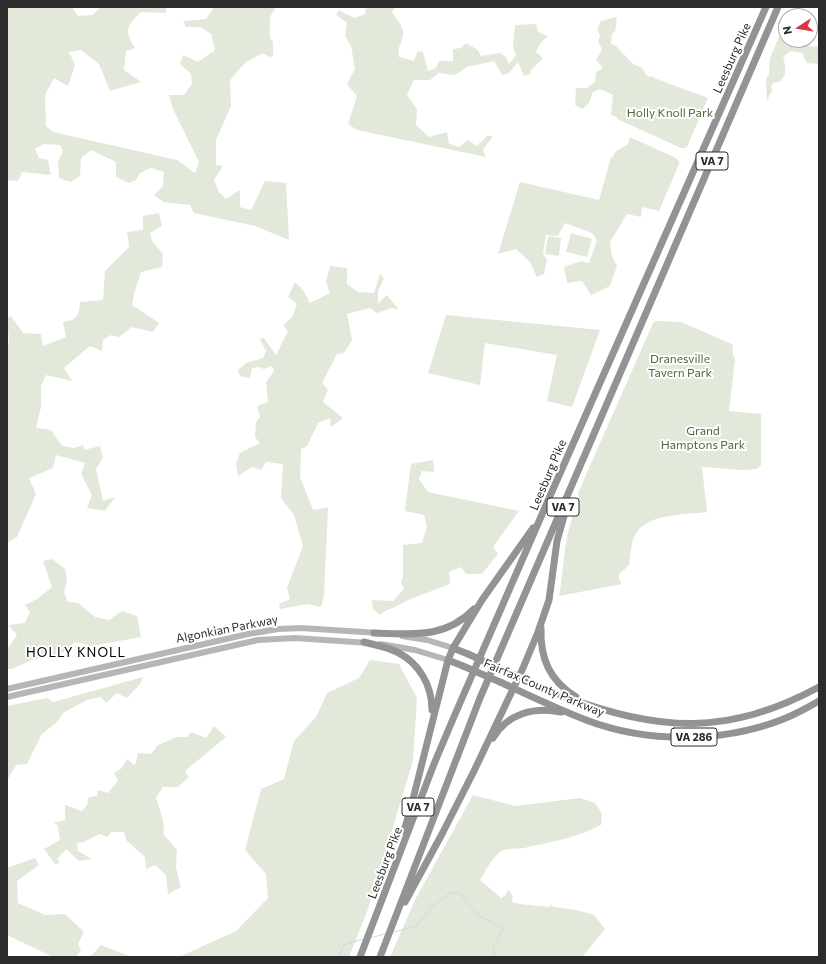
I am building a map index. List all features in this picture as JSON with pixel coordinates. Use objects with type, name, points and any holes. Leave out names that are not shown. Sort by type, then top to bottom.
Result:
[{"type":"highway","name":"Leesburg Pike","points":[[360,957],[434,764],[550,496],[766,7]]},
{"type":"highway","name":"Leesburg Pike","points":[[380,957],[480,698],[778,7]]},
{"type":"highway","points":[[576,476],[558,537],[550,592],[543,620],[541,635],[542,650],[550,672],[563,688],[592,706]]},
{"type":"highway","points":[[380,906],[411,807],[448,660],[453,648],[482,600],[528,536],[550,496]]},
{"type":"highway","points":[[374,633],[419,634],[436,632],[461,620],[482,600]]},
{"type":"highway","points":[[392,925],[420,875],[474,770],[543,620]]},
{"type":"highway","points":[[364,642],[396,651],[409,660],[421,672],[428,685],[431,697],[431,728]]},
{"type":"highway","name":"Fairfax County Parkway","points":[[453,648],[518,677],[592,706],[636,718],[676,723],[706,723],[738,719],[762,713],[787,703],[819,687]]},
{"type":"highway","name":"Fairfax County Parkway","points":[[448,660],[586,720],[642,734],[702,737],[730,734],[755,729],[780,721],[819,701]]},
{"type":"highway","points":[[800,711],[819,705]]},
{"type":"highway","points":[[474,770],[500,728],[520,714],[533,710],[548,710],[564,712],[586,720]]},
{"type":"main road","name":"Algonkian Parkway","points":[[7,690],[248,634],[278,629],[301,628],[374,633],[428,640],[453,648]]},
{"type":"main road","name":"Algonkian Parkway","points":[[7,697],[253,641],[295,638],[364,642],[407,648],[440,656],[448,660]]},
{"type":"green space","points":[[72,7],[78,16],[93,15],[100,7],[166,7],[166,13],[141,12],[132,21],[128,29],[129,37],[135,48],[126,51],[124,70],[141,82],[110,91],[99,64],[81,50],[69,52],[75,65],[68,86],[54,78],[45,95],[46,126],[53,132],[177,160],[195,173],[199,162],[173,109],[169,95],[184,95],[192,84],[191,74],[180,64],[183,55],[198,62],[215,50],[211,34],[200,27],[186,27],[183,21],[206,19],[214,7],[276,7],[270,17],[270,38],[273,42],[273,56],[269,57],[263,53],[246,62],[230,80],[231,106],[216,140],[216,165],[223,166],[214,180],[219,192],[226,199],[240,190],[240,207],[251,210],[265,181],[286,183],[289,240],[255,226],[194,213],[190,205],[163,202],[154,195],[163,186],[164,172],[151,168],[140,173],[136,180],[129,183],[116,177],[116,162],[91,150],[81,158],[80,176],[71,182],[59,178],[58,161],[63,151],[60,145],[44,144],[35,149],[39,158],[48,160],[51,175],[22,172],[18,181],[7,180],[7,8]]},
{"type":"green space","points":[[366,7],[396,7],[392,12],[400,24],[403,32],[398,50],[399,57],[414,61],[418,51],[423,52],[428,71],[436,68],[439,61],[453,61],[453,49],[461,48],[466,43],[478,50],[481,56],[500,53],[506,57],[509,64],[516,55],[513,47],[515,25],[536,24],[538,32],[548,36],[540,44],[536,52],[543,58],[531,70],[530,74],[524,76],[518,62],[509,73],[502,75],[494,61],[467,67],[455,75],[439,73],[430,80],[414,80],[407,95],[417,109],[416,125],[429,137],[447,132],[449,144],[459,147],[468,140],[477,146],[487,136],[493,136],[483,150],[486,157],[357,130],[348,124],[357,96],[347,84],[355,69],[351,46],[345,36],[347,23],[336,15],[339,10],[354,18],[365,14]]},
{"type":"green space","name":"Holly Knoll Park","points":[[617,17],[615,32],[612,34],[611,44],[616,46],[633,64],[642,68],[647,76],[653,76],[654,78],[708,98],[687,147],[681,148],[611,115],[613,95],[600,89],[593,92],[589,103],[582,109],[575,105],[576,88],[587,88],[595,82],[596,72],[603,68],[596,60],[602,49],[598,42],[600,35],[597,30],[601,21]]},
{"type":"green space","points":[[778,39],[778,48],[818,48],[819,46],[819,64],[807,63],[803,53],[791,51],[786,54],[783,58],[785,64],[784,77],[779,82],[773,83],[771,86],[772,91],[767,102],[766,79],[769,74],[770,58]]},
{"type":"green space","points":[[630,137],[676,158],[679,161],[679,164],[659,211],[642,207],[641,217],[627,214],[610,242],[612,256],[617,266],[610,286],[591,295],[582,281],[567,283],[564,267],[581,261],[589,263],[597,240],[592,233],[565,223],[558,236],[546,235],[543,254],[547,260],[544,274],[537,277],[530,262],[516,249],[498,254],[520,182],[599,200],[611,157],[613,157],[615,152],[628,144]]},
{"type":"green space","points":[[159,213],[162,226],[150,233],[152,241],[163,254],[162,267],[141,272],[132,305],[159,323],[153,332],[132,327],[119,337],[111,335],[103,340],[102,351],[90,346],[64,368],[72,381],[46,375],[41,386],[41,407],[36,428],[51,430],[62,446],[74,448],[83,445],[84,450],[100,446],[103,458],[96,469],[103,501],[115,497],[105,511],[87,508],[92,495],[81,474],[85,463],[56,455],[53,468],[29,478],[36,494],[17,537],[7,543],[7,352],[9,339],[7,318],[11,316],[23,333],[41,334],[43,346],[66,337],[63,322],[71,320],[78,314],[80,302],[103,300],[105,271],[129,247],[127,232],[143,230],[143,216]]},
{"type":"green space","points":[[571,233],[592,239],[587,257],[566,252]]},
{"type":"green space","points":[[548,236],[561,238],[559,256],[545,254]]},
{"type":"green space","points":[[330,266],[347,268],[347,284],[358,292],[374,293],[380,274],[384,278],[378,291],[378,304],[387,295],[399,310],[392,308],[377,313],[370,308],[347,314],[352,340],[344,353],[337,354],[322,383],[328,390],[323,402],[343,418],[331,427],[330,418],[318,423],[307,446],[301,449],[300,477],[313,510],[328,507],[324,596],[321,607],[308,604],[280,609],[279,604],[290,599],[287,588],[303,546],[294,515],[281,498],[283,464],[266,462],[261,470],[252,467],[238,476],[236,463],[240,453],[260,443],[255,437],[256,422],[260,417],[257,406],[268,402],[266,382],[274,371],[272,366],[263,369],[260,367],[252,368],[250,378],[240,376],[238,370],[246,363],[263,358],[266,351],[260,340],[263,337],[276,355],[288,331],[283,325],[292,317],[297,304],[288,297],[295,282],[303,290],[310,303],[330,293],[326,282]]},
{"type":"green space","points":[[446,315],[600,330],[572,407],[547,401],[557,355],[485,343],[480,385],[428,373]]},
{"type":"green space","name":"Dranesville Tavern Park","points":[[656,321],[681,322],[732,344],[735,359],[729,411],[761,414],[761,465],[757,469],[743,470],[702,467],[707,512],[676,515],[655,519],[646,523],[639,529],[634,537],[629,565],[619,575],[622,584],[559,596],[566,540],[578,503],[578,493],[653,323]]},
{"type":"green space","points":[[433,460],[434,472],[422,471],[419,479],[428,492],[519,511],[493,547],[498,554],[482,574],[466,574],[461,567],[449,572],[450,584],[408,600],[380,615],[373,609],[372,600],[393,601],[404,589],[401,581],[403,578],[403,545],[422,543],[427,526],[424,515],[405,511],[411,464]]},
{"type":"green space","points":[[52,559],[65,569],[67,580],[64,592],[68,602],[78,603],[95,617],[109,620],[122,611],[137,616],[141,637],[92,646],[75,642],[62,653],[32,660],[12,669],[7,669],[7,647],[9,647],[17,635],[8,625],[25,623],[30,612],[25,605],[37,599],[52,587],[43,561]]},
{"type":"green space","points":[[370,660],[399,664],[417,698],[413,761],[368,909],[349,957],[179,957],[236,931],[268,898],[266,874],[245,850],[261,789],[284,779],[294,741],[316,717],[327,693],[359,678]]},
{"type":"green space","points":[[143,677],[140,684],[127,698],[117,693],[106,703],[101,697],[87,700],[63,713],[57,722],[42,734],[27,764],[16,765],[7,781],[7,706],[47,698],[53,702]]},
{"type":"green space","points":[[214,726],[226,737],[185,771],[189,777],[178,787],[163,787],[156,798],[163,820],[164,835],[177,850],[176,868],[181,887],[168,894],[166,875],[155,865],[146,869],[145,857],[126,840],[124,832],[112,832],[107,837],[99,834],[84,842],[77,843],[78,851],[92,859],[79,861],[66,849],[57,859],[60,863],[55,864],[44,849],[60,840],[58,826],[54,823],[65,820],[65,805],[82,811],[87,805],[88,798],[98,795],[97,790],[108,793],[118,780],[114,773],[122,768],[127,759],[135,766],[138,753],[151,754],[158,745],[177,737],[187,737],[191,732],[206,738]]},
{"type":"green space","points":[[473,795],[515,806],[580,798],[595,803],[602,814],[601,825],[563,839],[524,848],[504,850],[493,860],[480,880],[501,898],[506,895],[507,891],[509,890],[513,897],[512,902],[549,907],[551,905],[554,907],[576,910],[594,915],[605,929],[584,955],[585,957],[390,957],[416,898]]},
{"type":"green space","points":[[35,858],[39,865],[17,881],[18,903],[45,915],[65,914],[83,931],[78,944],[81,950],[76,957],[53,957],[7,935],[7,868]]},
{"type":"green space","points":[[101,945],[132,957],[88,957]]},
{"type":"waterway","points":[[394,932],[416,926],[433,906],[448,894],[458,892],[478,915],[503,929],[493,948],[495,957]]},
{"type":"waterway","points":[[370,938],[385,934]]},
{"type":"waterway","points":[[339,957],[344,945],[363,939]]},
{"type":"district","name":"HOLLY KNOLL","points":[[76,653]]},
{"type":"park label","name":"Grand Hamptons Park","points":[[703,438]]}]
